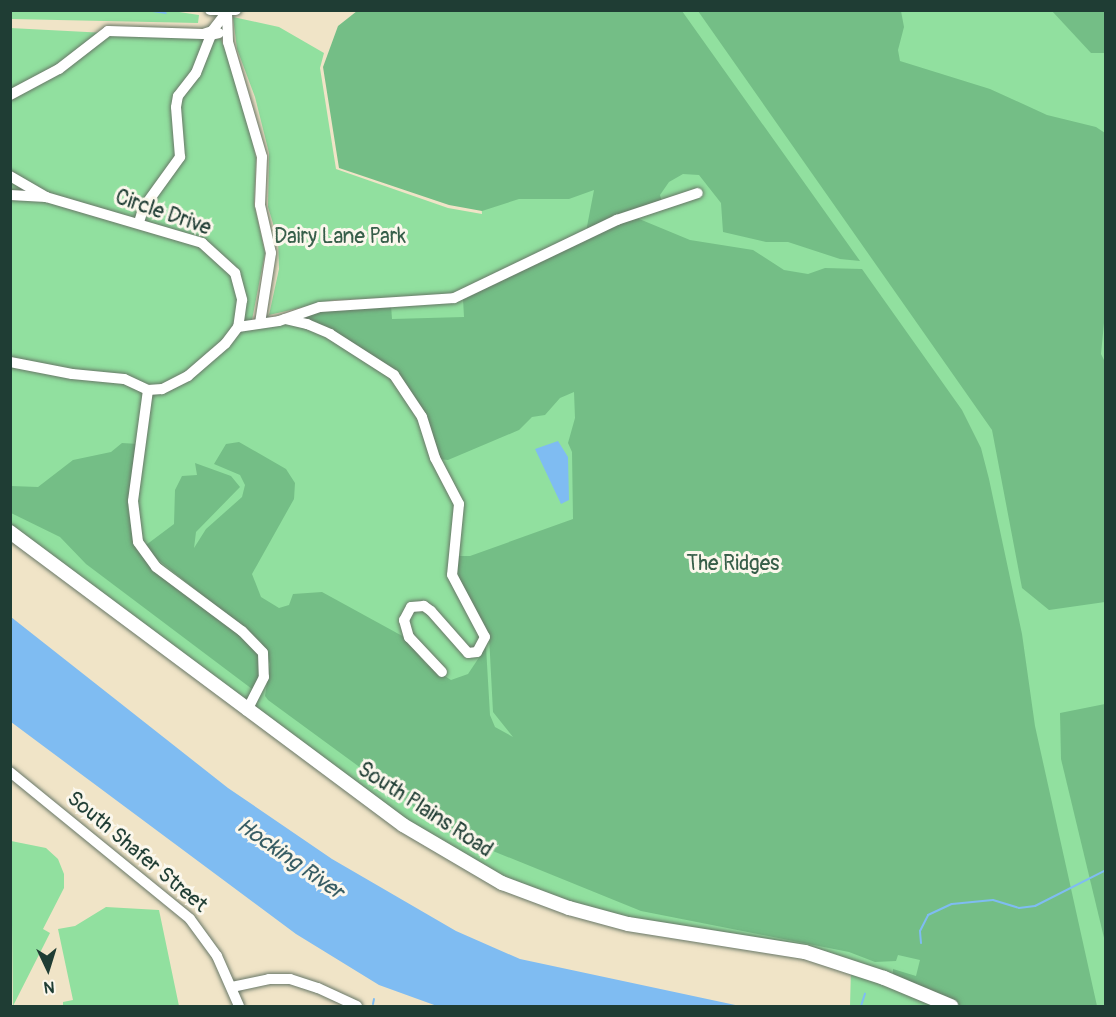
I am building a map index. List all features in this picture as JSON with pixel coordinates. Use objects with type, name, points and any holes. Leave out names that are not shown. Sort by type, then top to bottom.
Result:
[{"type":"main road","name":"South Plains Road","points":[[10,532],[247,711],[403,825],[448,855],[502,883],[569,908],[628,924],[805,952],[884,978],[951,1006]]},
{"type":"street","points":[[210,10],[231,12]]},
{"type":"street","points":[[10,95],[59,69],[108,31],[203,34],[212,31],[231,12]]},
{"type":"street","points":[[139,222],[144,207],[178,163],[182,147],[176,101],[196,73],[212,35],[220,33],[231,12]]},
{"type":"street","points":[[231,12],[228,42],[262,157],[260,205],[271,253],[260,323]]},
{"type":"street","points":[[10,176],[46,197]]},
{"type":"street","points":[[10,362],[62,373],[124,379],[148,390],[171,386],[188,376],[225,344],[238,327],[285,319],[320,307],[460,296],[617,220],[698,193]]},
{"type":"street","name":"Circle Drive","points":[[10,195],[46,197],[139,222],[202,243],[229,264],[242,291],[238,327]]},
{"type":"street","points":[[285,319],[308,324],[330,334],[394,375],[422,417],[435,458],[459,504],[451,561],[453,579],[485,637],[477,652],[468,653],[431,611],[424,606],[411,607],[405,620],[409,637],[442,672]]},
{"type":"street","points":[[148,390],[147,418],[133,501],[138,542],[156,567],[242,631],[263,652],[264,677],[247,711]]},
{"type":"street","name":"South Shafer Street","points":[[10,772],[180,909],[212,948],[239,1006]]},
{"type":"street","points":[[232,987],[269,979],[290,980],[318,988],[357,1006]]},
{"type":"green space","points":[[11,10],[166,10],[199,15],[198,23],[11,19]]},
{"type":"green space","points":[[357,11],[682,11],[860,261],[840,259],[788,242],[766,242],[723,232],[721,203],[699,175],[683,174],[669,182],[660,195],[662,202],[632,216],[690,240],[753,250],[784,270],[808,274],[825,268],[862,269],[962,410],[981,448],[989,479],[1022,634],[1035,726],[1097,1006],[953,1006],[893,980],[893,969],[916,976],[920,960],[898,955],[896,961],[875,962],[849,952],[641,911],[451,834],[268,700],[265,696],[270,664],[261,642],[151,554],[146,545],[174,524],[175,490],[182,476],[197,475],[195,463],[231,476],[240,487],[196,532],[194,548],[206,529],[242,497],[245,485],[240,475],[214,464],[226,444],[239,442],[286,469],[295,483],[294,499],[252,574],[261,597],[279,608],[289,605],[293,594],[322,592],[406,638],[426,664],[451,680],[468,674],[486,647],[490,715],[495,727],[513,737],[493,712],[489,636],[460,584],[456,556],[470,556],[573,519],[572,452],[568,443],[575,418],[574,392],[560,398],[545,415],[532,417],[519,430],[448,460],[438,459],[414,398],[328,328],[299,314],[391,305],[392,319],[464,317],[463,299],[585,237],[594,190],[569,199],[519,199],[482,211],[449,205],[339,168],[323,67],[338,26]]},
{"type":"green space","name":"The Ridges","points":[[466,11],[1105,11],[1105,1006],[850,1006],[851,967],[569,908],[448,855],[11,532],[10,28],[221,39],[243,99],[256,158],[254,204],[265,253],[252,320],[285,319],[440,301],[471,287],[445,296],[334,300],[269,315],[279,269],[278,240],[268,207],[269,153],[255,97],[237,49],[233,17],[279,27],[324,53],[320,68],[336,169],[448,208],[482,214]]},
{"type":"green space","points":[[698,11],[901,11],[904,27],[898,50],[900,61],[990,89],[1047,115],[1096,127],[1105,133],[1106,302],[1101,354],[1106,364],[1105,602],[1049,610],[1022,588],[992,430]]},
{"type":"green space","points":[[1052,11],[1105,11],[1105,53],[1091,53]]},
{"type":"green space","points":[[122,443],[138,444],[128,509],[135,547],[154,571],[234,631],[259,655],[263,667],[256,692],[86,564],[60,537],[11,513],[11,486],[38,487],[73,460],[111,452]]},
{"type":"green space","points":[[1106,704],[1105,942],[1061,759],[1060,713]]},
{"type":"green space","points":[[11,841],[46,848],[58,859],[64,874],[64,888],[43,929],[50,933],[13,1006]]},
{"type":"green space","points":[[106,907],[159,910],[179,1006],[63,1006],[63,1002],[73,1000],[58,929],[75,926]]},
{"type":"water","points":[[558,441],[568,457],[569,500],[561,504],[535,449]]},
{"type":"water","name":"Hocking River","points":[[11,617],[228,788],[332,859],[456,931],[520,959],[740,1006],[437,1006],[379,985],[296,934],[11,722]]},
{"type":"waterway","points":[[146,10],[166,13]]},
{"type":"waterway","points":[[921,943],[920,931],[928,915],[952,904],[993,900],[1019,908],[1035,906],[1106,870]]},
{"type":"waterway","points":[[861,1006],[865,994]]},
{"type":"waterway","points":[[373,1004],[374,999]]},
{"type":"park label","name":"Dairy Lane Park","points":[[340,237]]}]
